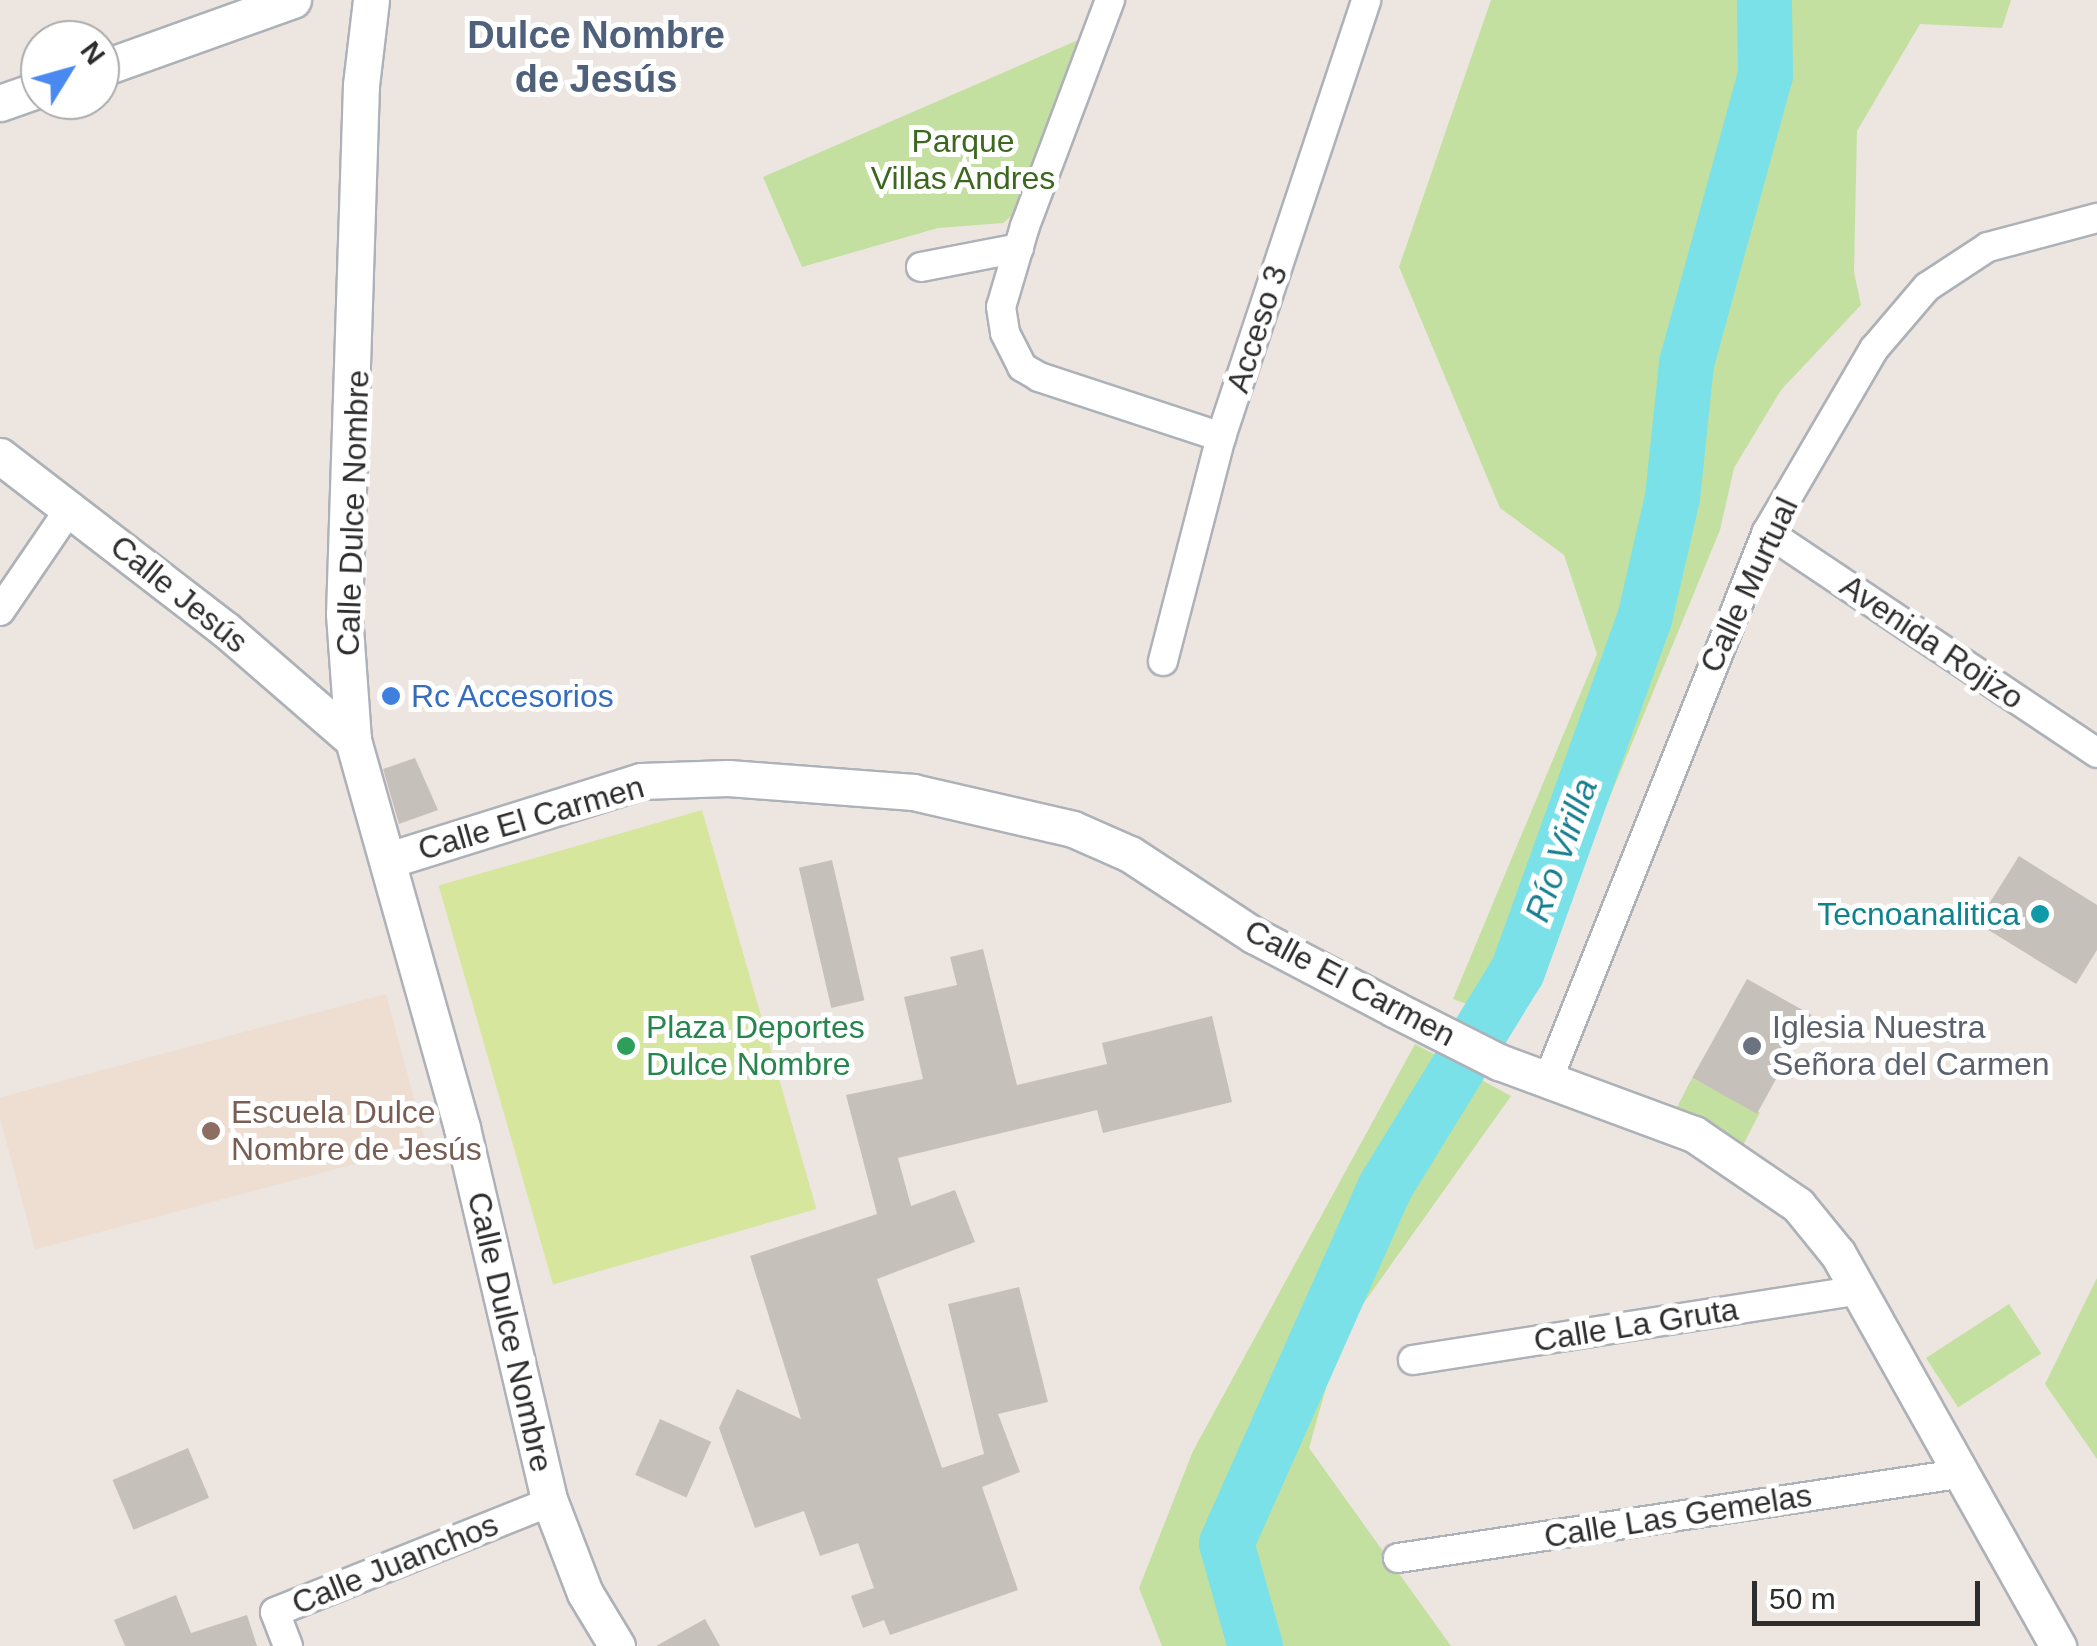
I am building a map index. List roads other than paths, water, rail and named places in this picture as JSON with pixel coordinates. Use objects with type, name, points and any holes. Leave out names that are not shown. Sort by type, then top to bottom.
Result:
[{"type":"street","points":[[120,62],[293,0]]},
{"type":"street","name":"Calle Dulce Nombre","points":[[371,0],[361,85],[344,614],[353,740],[392,859],[550,1502],[585,1593],[617,1646]]},
{"type":"street","points":[[1110,0],[1018,248],[1001,307],[1022,367],[1221,437]]},
{"type":"street","name":"Acceso 3","points":[[1163,662],[1221,437],[1366,0]]},
{"type":"street","name":"Calle Murtual","points":[[1548,1080],[1767,532],[1874,349],[1927,286],[1988,248],[2097,218]]},
{"type":"street","points":[[921,267],[1018,248]]},
{"type":"street","name":"Calle Jesús","points":[[0,456],[71,507],[353,740]]},
{"type":"street","points":[[0,611],[71,507]]},
{"type":"street","name":"Avenida Rojizo","points":[[1767,532],[2097,753]]},
{"type":"street","name":"Calle El Carmen","points":[[392,859],[640,782],[728,778],[913,792],[1009,811],[1116,848],[1394,1009],[1500,1062],[1694,1134],[1798,1205],[1859,1290],[1958,1474],[2058,1646]]},
{"type":"street","name":"Calle La Gruta","points":[[1414,1360],[1859,1290]]},
{"type":"street","name":"Calle Las Gemelas","points":[[1398,1558],[1958,1474]]},
{"type":"street","name":"Calle Juanchos","points":[[288,1646],[275,1612],[550,1502]]},
{"type":"waterway","name":"Río Virilla","points":[[1255,1646],[1226,1543],[1385,1186],[1517,971],[1644,619],[1672,497],[1686,363],[1765,75],[1764,0]]},
{"type":"place","name":"Rc Accesorios","points":[[391,696]]},
{"type":"place","name":"Tecnoanalitica","points":[[2040,914]]},
{"type":"place","name":"Plaza Deportes Dulce Nombre","points":[[626,1046]]},
{"type":"place","name":"Iglesia Nuestra Señora del Carmen","points":[[1752,1046]]},
{"type":"place","name":"Escuela Dulce Nombre de Jesús","points":[[211,1131]]},
{"type":"district","name":"Dulce Nombre de Jesús","points":[[596,58]]},
{"type":"park label","name":"Parque Villas Andres","points":[[963,160]]}]
